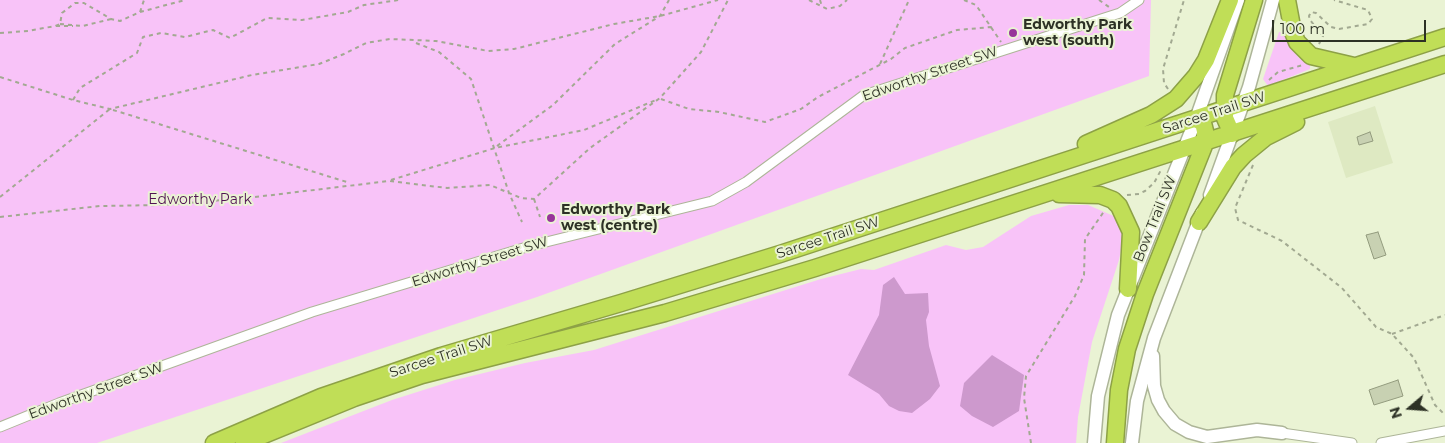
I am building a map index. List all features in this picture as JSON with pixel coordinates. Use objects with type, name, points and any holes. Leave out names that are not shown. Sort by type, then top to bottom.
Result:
[{"type":"highway","points":[[1043,168],[1078,148],[1151,115],[1176,99],[1196,76],[1206,60],[1230,0]]},
{"type":"highway","points":[[1232,134],[1225,118],[1225,95],[1254,0]]},
{"type":"highway","points":[[1286,0],[1295,37],[1310,56],[1356,67]]},
{"type":"highway","name":"Sarcee Trail SW","points":[[214,443],[321,397],[433,358],[687,283],[1445,37]]},
{"type":"highway","name":"Sarcee Trail SW","points":[[244,443],[354,398],[422,375],[707,301],[1205,143],[1445,64]]},
{"type":"highway","points":[[1199,222],[1233,167],[1251,149],[1266,137],[1324,109],[1332,102]]},
{"type":"highway","points":[[1115,443],[1119,390],[1128,349],[1145,294],[1205,143],[1206,131],[1203,123],[1196,119]]},
{"type":"highway","points":[[1047,193],[1100,195],[1112,200],[1119,206],[1131,232],[1128,290]]},
{"type":"main road","name":"Bow Trail SW","points":[[1094,443],[1098,396],[1118,315],[1182,150],[1196,119],[1238,0]]},
{"type":"main road","points":[[1132,443],[1137,401],[1154,338],[1232,134],[1273,0]]},
{"type":"main road","points":[[1154,338],[1154,386],[1164,411],[1174,424],[1189,432],[1207,437],[1257,430],[1282,434]]},
{"type":"main road","points":[[1222,443],[1282,434]]},
{"type":"street","name":"Edworthy Street SW","points":[[0,427],[59,403],[312,312],[530,246],[712,201],[746,182],[864,94],[1004,48],[1120,13],[1139,0]]},
{"type":"street","points":[[1381,443],[1445,431]]},
{"type":"street","points":[[1282,434],[1352,443]]},
{"type":"path","points":[[140,12],[144,0]]},
{"type":"path","points":[[60,24],[62,14],[75,3],[80,2],[111,19],[120,21],[140,12],[185,0]]},
{"type":"path","points":[[73,100],[80,88],[137,54],[143,37],[161,33],[185,37],[212,30],[230,38],[267,18],[302,20],[348,12],[364,5],[399,0]]},
{"type":"path","points":[[495,148],[552,105],[616,44],[660,16],[669,0]]},
{"type":"path","points":[[0,197],[110,109],[252,75],[319,64],[366,43],[390,39],[414,42],[436,41],[488,51],[514,49],[606,26],[660,16],[718,0]]},
{"type":"path","points":[[0,217],[100,206],[163,205],[247,198],[389,181],[447,188],[490,185],[521,198],[534,199],[590,148],[660,98],[701,52],[728,0]]},
{"type":"path","points":[[809,0],[822,7],[833,8],[847,0]]},
{"type":"path","points":[[820,0],[822,7]]},
{"type":"path","points":[[880,64],[909,0]]},
{"type":"path","points":[[964,0],[976,5],[1004,48]]},
{"type":"path","points":[[1171,93],[1164,83],[1163,69],[1184,0]]},
{"type":"path","points":[[1315,49],[1323,36],[1310,20],[1309,14],[1311,12],[1316,13],[1331,27],[1339,30],[1368,24],[1372,19],[1368,10],[1334,0]]},
{"type":"path","points":[[0,33],[28,31],[55,26],[84,26],[111,19]]},
{"type":"path","points":[[55,26],[60,24],[73,26]]},
{"type":"path","points":[[389,181],[495,148],[584,130],[660,98],[689,109],[719,112],[765,122],[801,109],[818,97],[880,64],[905,48],[957,30],[992,27]]},
{"type":"path","points":[[414,42],[439,52],[472,79],[509,193],[522,222]]},
{"type":"path","points":[[1268,81],[1278,72],[1305,64]]},
{"type":"path","points":[[0,77],[352,184]]},
{"type":"path","points":[[1254,162],[1235,208],[1238,220],[1282,241],[1342,288],[1376,327],[1392,334],[1414,358],[1435,405],[1445,415]]},
{"type":"path","points":[[1126,194],[1134,195],[1145,191],[1154,183],[1162,169]]},
{"type":"path","points":[[534,199],[540,217]]},
{"type":"path","points":[[1030,443],[1024,398],[1026,376],[1077,292],[1084,275],[1085,239],[1105,209]]},
{"type":"path","points":[[1392,334],[1445,315]]},
{"type":"shaded area","points":[[1375,106],[1393,163],[1346,178],[1328,122]]},
{"type":"shaded area","points":[[894,277],[905,294],[928,293],[929,312],[926,320],[929,346],[940,386],[930,399],[912,413],[899,411],[889,406],[879,394],[848,375],[879,315],[883,285]]},
{"type":"shaded area","points":[[992,355],[1024,375],[1019,411],[993,427],[972,416],[960,406],[964,383]]},
{"type":"green space","name":"Edworthy Park","points":[[0,0],[1151,0],[1149,76],[537,297],[97,443],[0,443]]},
{"type":"green space","points":[[1279,32],[1284,32],[1288,44],[1299,58],[1310,64],[1310,69],[1268,86],[1263,79]]},
{"type":"green space","points":[[1069,205],[1088,205],[1116,217],[1124,234],[1119,260],[1092,342],[1078,417],[1076,443],[281,443],[392,400],[455,380],[525,363],[594,350],[821,279],[861,269],[874,270],[946,245],[966,250],[983,247],[1031,216]]},
{"type":"building","points":[[1370,132],[1373,141],[1359,145],[1357,137]]},
{"type":"building","points":[[1378,232],[1386,255],[1374,259],[1366,235]]},
{"type":"building","points":[[1398,380],[1403,396],[1374,405],[1369,390]]},
{"type":"place","name":"Edworthy Park west (south)","points":[[1013,33]]},
{"type":"place","name":"Edworthy Park west (centre)","points":[[551,218]]}]
